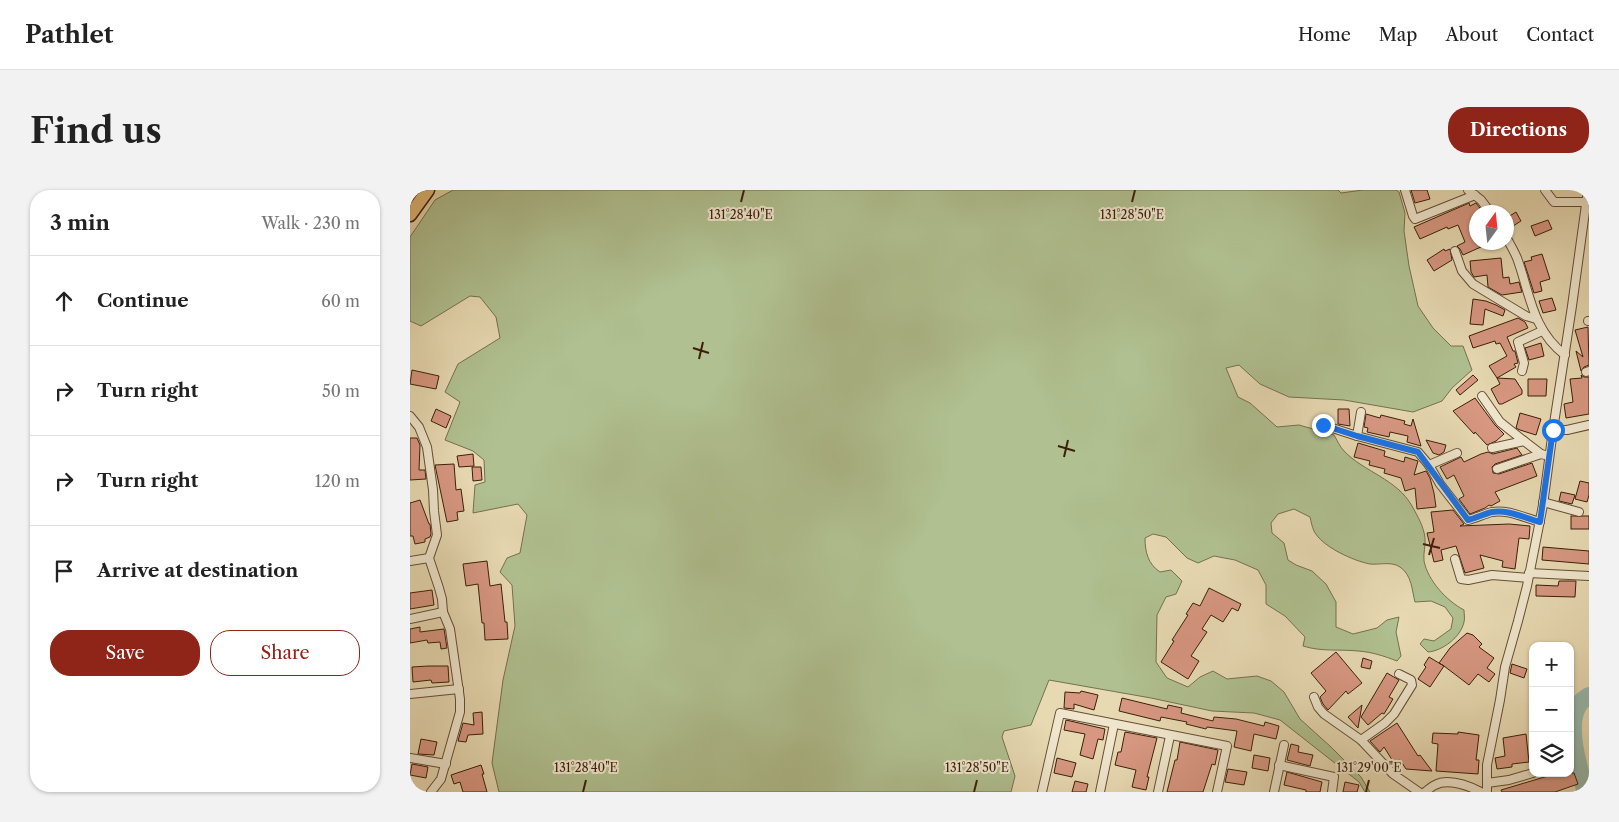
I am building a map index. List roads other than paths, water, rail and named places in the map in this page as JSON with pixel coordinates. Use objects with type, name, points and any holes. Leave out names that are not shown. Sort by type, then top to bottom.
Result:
[{"type":"main road","points":[[410,215],[428,190]]},
{"type":"street","points":[[1405,190],[1413,216],[1416,219],[1472,193],[1485,205]]},
{"type":"street","points":[[1545,190],[1554,202],[1587,202]]},
{"type":"street","points":[[1487,792],[1487,764],[1500,700],[1504,666],[1518,621],[1544,502],[1588,190]]},
{"type":"street","points":[[1513,250],[1536,319],[1542,331],[1558,350],[1565,354]]},
{"type":"street","points":[[1455,251],[1462,272],[1473,284],[1526,316],[1536,319]]},
{"type":"street","points":[[1522,371],[1524,363],[1518,342],[1542,331]]},
{"type":"street","points":[[1482,396],[1500,422],[1541,454],[1549,456]]},
{"type":"street","points":[[1357,436],[1362,412]]},
{"type":"street","points":[[410,416],[419,427],[427,447],[437,535],[429,558],[440,588],[443,612],[450,629],[460,700],[460,712],[441,780],[431,792]]},
{"type":"street","points":[[1323,425],[1418,452],[1468,520],[1492,512],[1504,512],[1540,522]]},
{"type":"street","points":[[1553,430],[1567,430],[1589,425]]},
{"type":"street","points":[[1492,448],[1524,441]]},
{"type":"street","points":[[1429,465],[1457,453]]},
{"type":"street","points":[[1497,470],[1541,454]]},
{"type":"street","points":[[1544,502],[1579,512]]},
{"type":"street","points":[[410,561],[429,558]]},
{"type":"street","points":[[1455,559],[1461,579],[1468,580],[1492,575],[1589,576]]},
{"type":"street","points":[[410,619],[443,612]]},
{"type":"street","points":[[1361,740],[1394,714],[1412,684],[1411,680],[1399,674]]},
{"type":"street","points":[[410,694],[459,689]]},
{"type":"street","points":[[1314,698],[1324,714],[1361,740],[1393,774],[1419,792]]},
{"type":"street","points":[[1042,792],[1060,713],[1227,746],[1217,792]]},
{"type":"street","points":[[1100,792],[1114,724]]},
{"type":"street","points":[[1158,792],[1170,736]]},
{"type":"street","points":[[1274,792],[1284,745]]},
{"type":"street","points":[[410,758],[446,764]]},
{"type":"street","points":[[1279,766],[1334,778],[1332,792]]},
{"type":"street","points":[[1487,783],[1509,780],[1529,774]]},
{"type":"street","points":[[1425,792],[1436,784],[1452,783],[1469,786],[1481,792]]},
{"type":"waterway","points":[[1586,792],[1574,747],[1573,722],[1575,712],[1580,703],[1589,696]]}]
